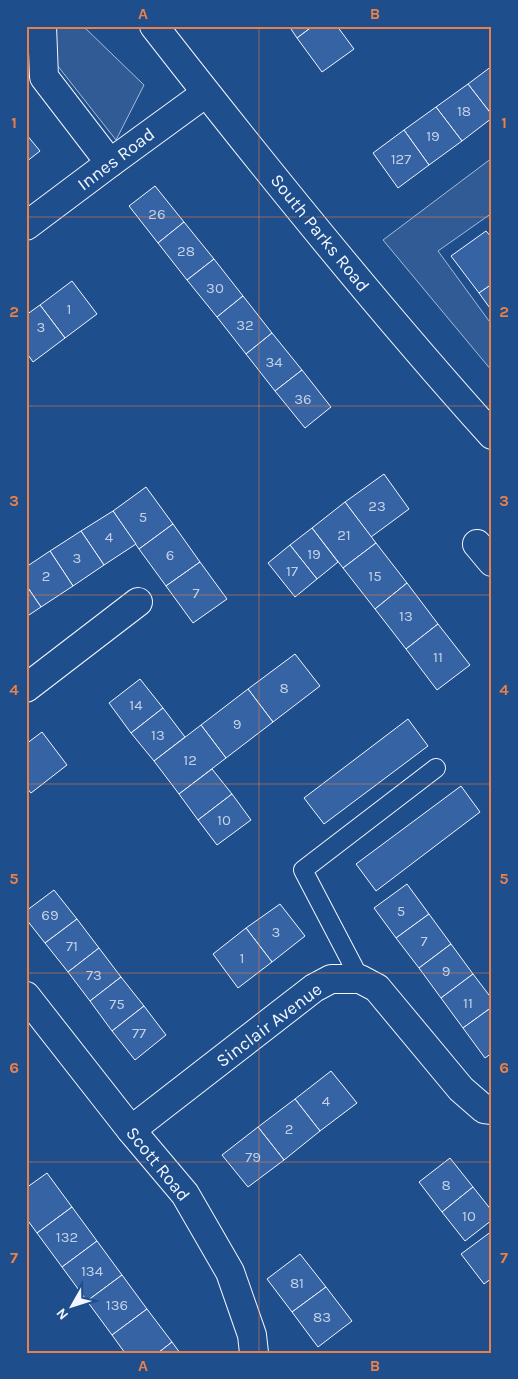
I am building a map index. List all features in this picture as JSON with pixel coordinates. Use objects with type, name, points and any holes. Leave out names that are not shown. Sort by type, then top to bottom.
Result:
[{"type":"street","points":[[42,26],[44,77],[110,163]]},
{"type":"street","name":"South Parks Road","points":[[154,26],[303,214],[406,338],[492,435]]},
{"type":"street","name":"Innes Road","points":[[26,226],[206,93]]},
{"type":"street","points":[[26,688],[138,602]]},
{"type":"street","points":[[360,979],[377,988],[461,1089],[484,1109],[492,1110]]},
{"type":"street","name":"Sinclair Avenue","points":[[130,1130],[314,988],[331,980],[360,979]]},
{"type":"street","name":"Scott Road","points":[[26,996],[130,1130],[184,1194],[230,1272],[252,1335],[254,1353]]},
{"type":"lane","points":[[360,979],[303,870],[436,768]]},
{"type":"shaded area","points":[[56,26],[83,26],[144,85],[116,140],[57,65]]},
{"type":"shaded area","points":[[492,158],[492,213],[438,251],[492,325],[492,371],[383,240]]},
{"type":"building","points":[[289,26],[313,26],[297,38]]},
{"type":"building","points":[[313,26],[337,26],[354,49],[322,72],[297,38]]},
{"type":"building","points":[[492,66],[492,115],[468,84]]},
{"type":"building","points":[[468,84],[492,115],[492,118],[462,141],[436,107]]},
{"type":"building","points":[[436,107],[462,141],[429,165],[404,130]]},
{"type":"building","points":[[404,130],[429,165],[398,188],[373,153]]},
{"type":"building","points":[[26,134],[40,151],[26,162]]},
{"type":"building","points":[[155,186],[184,222],[158,243],[129,206]]},
{"type":"building","points":[[184,222],[214,259],[187,280],[158,243]]},
{"type":"building","points":[[486,231],[492,238],[492,284],[479,293],[451,256]]},
{"type":"building","points":[[214,259],[243,296],[217,317],[187,280]]},
{"type":"building","points":[[72,281],[97,314],[65,338],[40,305]]},
{"type":"building","points":[[492,284],[492,311],[479,293]]},
{"type":"building","points":[[243,296],[272,333],[246,354],[217,317]]},
{"type":"building","points":[[40,305],[65,338],[33,362],[26,352],[26,315]]},
{"type":"building","points":[[272,333],[302,370],[275,391],[246,354]]},
{"type":"building","points":[[302,370],[331,407],[305,428],[275,391]]},
{"type":"building","points":[[384,474],[409,509],[371,537],[345,502]]},
{"type":"building","points":[[146,487],[173,524],[139,549],[113,511]]},
{"type":"building","points":[[345,502],[376,543],[343,568],[312,528]]},
{"type":"building","points":[[113,511],[136,544],[104,565],[81,531]]},
{"type":"building","points":[[173,524],[200,562],[166,586],[139,549]]},
{"type":"building","points":[[312,528],[338,562],[317,579],[290,545]]},
{"type":"building","points":[[81,531],[104,565],[73,586],[50,551]]},
{"type":"building","points":[[376,543],[407,583],[375,609],[343,568]]},
{"type":"building","points":[[290,545],[317,579],[295,597],[268,563]]},
{"type":"building","points":[[50,551],[73,586],[41,607],[26,585],[26,567]]},
{"type":"building","points":[[200,562],[227,599],[193,623],[166,586]]},
{"type":"building","points":[[407,583],[438,624],[406,649],[375,609]]},
{"type":"building","points":[[26,585],[41,607],[26,617]]},
{"type":"building","points":[[438,624],[470,665],[437,690],[406,649]]},
{"type":"building","points":[[295,654],[320,686],[273,722],[248,689]]},
{"type":"building","points":[[140,679],[163,708],[131,733],[109,703]]},
{"type":"building","points":[[248,689],[273,722],[226,758],[201,725]]},
{"type":"building","points":[[163,708],[185,737],[154,761],[131,733]]},
{"type":"building","points":[[408,719],[428,746],[324,824],[304,798]]},
{"type":"building","points":[[201,725],[226,758],[179,794],[154,761]]},
{"type":"building","points":[[42,732],[67,765],[31,793],[26,787],[26,744]]},
{"type":"building","points":[[212,769],[232,794],[198,820],[179,794]]},
{"type":"building","points":[[461,786],[480,812],[376,891],[356,864]]},
{"type":"building","points":[[232,794],[251,820],[217,845],[198,820]]},
{"type":"building","points":[[407,884],[429,914],[396,938],[374,908]]},
{"type":"building","points":[[54,890],[77,919],[45,943],[26,919],[26,911]]},
{"type":"building","points":[[280,904],[305,936],[272,962],[246,928]]},
{"type":"building","points":[[429,914],[451,944],[419,968],[396,938]]},
{"type":"building","points":[[77,919],[99,948],[68,972],[45,943]]},
{"type":"building","points":[[246,928],[272,962],[238,988],[213,954]]},
{"type":"building","points":[[451,944],[473,974],[441,998],[419,968]]},
{"type":"building","points":[[99,948],[121,977],[90,1001],[68,972]]},
{"type":"building","points":[[473,974],[492,999],[492,1007],[463,1028],[441,998]]},
{"type":"building","points":[[121,977],[144,1006],[112,1031],[90,1001]]},
{"type":"building","points":[[144,1006],[166,1035],[135,1060],[112,1031]]},
{"type":"building","points":[[492,1007],[492,1053],[485,1058],[463,1028]]},
{"type":"building","points":[[331,1071],[357,1103],[320,1131],[295,1099]]},
{"type":"building","points":[[295,1099],[320,1131],[284,1160],[258,1127]]},
{"type":"building","points":[[258,1127],[284,1160],[248,1187],[222,1155]]},
{"type":"building","points":[[450,1158],[473,1187],[442,1212],[419,1182]]},
{"type":"building","points":[[47,1173],[72,1207],[37,1233],[26,1218],[26,1188]]},
{"type":"building","points":[[473,1187],[492,1211],[492,1220],[465,1241],[442,1212]]},
{"type":"building","points":[[72,1207],[97,1241],[62,1267],[37,1233]]},
{"type":"building","points":[[492,1231],[492,1278],[484,1284],[461,1254]]},
{"type":"building","points":[[97,1241],[122,1275],[87,1301],[62,1267]]},
{"type":"building","points":[[300,1254],[326,1287],[292,1312],[267,1279]]},
{"type":"building","points":[[122,1275],[147,1309],[112,1335],[87,1301]]},
{"type":"building","points":[[326,1287],[352,1321],[318,1347],[292,1312]]},
{"type":"building","points":[[147,1309],[172,1342],[158,1353],[125,1353],[112,1335]]},
{"type":"building","points":[[172,1342],[180,1353],[158,1353]]}]
